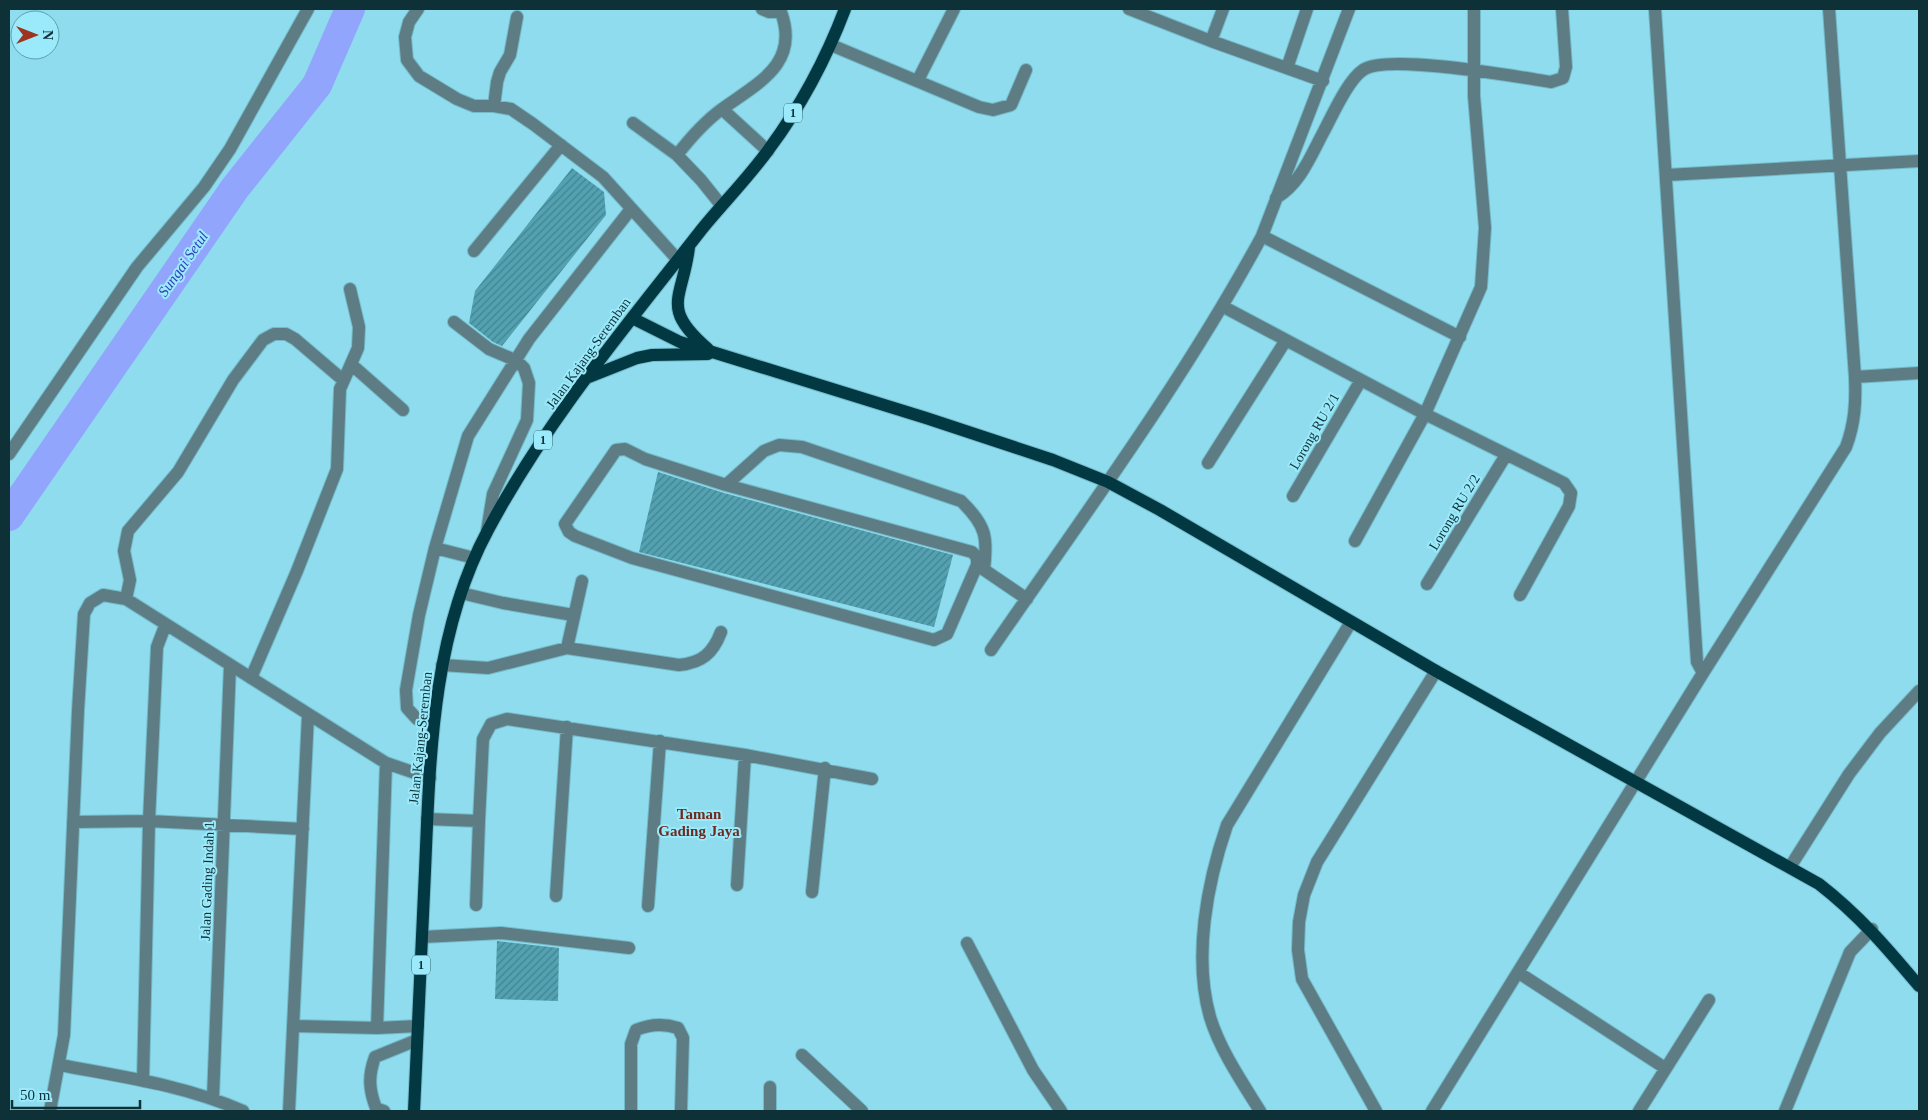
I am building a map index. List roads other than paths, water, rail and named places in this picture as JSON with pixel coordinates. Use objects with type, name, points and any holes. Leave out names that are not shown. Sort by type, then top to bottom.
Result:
[{"type":"main road","name":"Jalan Kajang-Seremban","points":[[414,1111],[427,819],[434,721],[442,665],[461,593],[474,558],[487,531],[546,436],[589,376],[721,205],[768,151],[802,100],[831,45],[845,9]]},
{"type":"main road","points":[[689,247],[687,263],[677,291],[676,305],[680,319],[686,328],[713,354]]},
{"type":"main road","points":[[632,318],[680,342],[713,354],[918,415],[1053,460],[1108,482],[1160,510],[1436,672],[1635,784],[1819,884],[1872,929],[1919,986]]},
{"type":"main road","points":[[589,376],[637,358],[652,355],[694,356],[713,354]]},
{"type":"street","points":[[418,9],[409,22],[405,37],[407,60],[419,76],[457,99],[474,106],[494,106],[511,109],[562,145],[603,177],[678,260]]},
{"type":"street","points":[[677,155],[697,130],[722,109],[756,87],[779,62],[785,47],[786,32],[782,10],[769,12],[762,9]]},
{"type":"street","points":[[918,80],[954,9]]},
{"type":"street","points":[[1129,9],[1323,81]]},
{"type":"street","points":[[1211,41],[1223,9]]},
{"type":"street","points":[[1287,68],[1307,9]]},
{"type":"street","points":[[991,650],[1108,482],[1222,306],[1262,236],[1350,9]]},
{"type":"street","points":[[1355,541],[1425,414],[1481,288],[1486,228],[1472,70],[1474,9]]},
{"type":"street","points":[[1276,198],[1287,192],[1299,177],[1344,93],[1363,69],[1386,63],[1472,70],[1552,82],[1563,78],[1566,67],[1562,9]]},
{"type":"street","points":[[1655,9],[1697,662],[1703,673]]},
{"type":"street","points":[[1432,1111],[1703,673],[1846,447],[1853,428],[1856,409],[1855,377],[1842,165],[1829,9]]},
{"type":"street","points":[[10,449],[137,267],[204,187],[255,106],[302,11]]},
{"type":"street","points":[[494,106],[497,82],[500,72],[510,55],[517,17]]},
{"type":"street","points":[[831,45],[979,106],[993,110],[1011,105],[1026,70]]},
{"type":"street","points":[[722,109],[768,151]]},
{"type":"street","points":[[633,123],[677,155],[701,180],[721,205]]},
{"type":"street","points":[[474,251],[562,145]]},
{"type":"street","points":[[1667,175],[1919,161]]},
{"type":"street","points":[[434,721],[417,719],[407,708],[406,690],[418,615],[435,548],[468,436],[517,361],[529,339],[632,209]]},
{"type":"street","points":[[1262,236],[1460,337]]},
{"type":"street","points":[[251,678],[297,571],[337,469],[340,389],[343,380],[352,366],[358,348],[359,327],[350,289]]},
{"type":"street","points":[[1222,306],[1425,414],[1564,483],[1571,493],[1570,506],[1520,595]]},
{"type":"street","points":[[454,322],[489,349],[517,361],[524,368],[529,383],[526,420],[493,494],[487,531]]},
{"type":"street","points":[[126,599],[130,580],[124,551],[128,530],[178,472],[233,380],[263,340],[274,334],[286,334],[295,339],[343,380]]},
{"type":"street","points":[[1208,463],[1286,340]]},
{"type":"street","points":[[352,366],[403,410]]},
{"type":"street","points":[[1855,377],[1919,373]]},
{"type":"street","name":"Lorong RU 2/1","points":[[1293,496],[1360,380]]},
{"type":"street","points":[[726,484],[764,451],[779,445],[802,447],[961,501],[971,511],[985,533],[986,548],[981,568],[947,634],[934,640],[632,558],[575,536],[568,532],[565,524],[616,450],[620,449],[726,484],[972,552],[977,557],[981,568],[1027,598]]},
{"type":"street","name":"Lorong RU 2/2","points":[[1427,584],[1506,455]]},
{"type":"street","points":[[435,548],[474,558]]},
{"type":"street","points":[[567,648],[582,581]]},
{"type":"street","points":[[461,593],[503,603],[573,615]]},
{"type":"street","points":[[50,1111],[60,1065],[67,992],[73,822],[84,614],[90,603],[103,596],[126,599],[165,626],[386,763],[430,778]]},
{"type":"street","points":[[1260,1111],[1223,1048],[1210,1016],[1204,977],[1203,945],[1214,863],[1227,825],[1351,622]]},
{"type":"street","points":[[143,1081],[157,647],[165,626]]},
{"type":"street","points":[[442,665],[488,668],[567,648],[679,665],[692,664],[704,659],[716,646],[721,632]]},
{"type":"street","name":"Jalan Gading Indah 1","points":[[213,1098],[230,666]]},
{"type":"street","points":[[1376,1111],[1302,979],[1298,950],[1299,922],[1304,895],[1317,862],[1386,748],[1436,672]]},
{"type":"street","points":[[1790,867],[1849,774],[1880,733],[1919,691]]},
{"type":"street","points":[[289,1111],[308,715]]},
{"type":"street","points":[[476,905],[483,739],[491,724],[507,719],[567,727],[745,754],[826,768],[872,779]]},
{"type":"street","points":[[556,896],[567,727]]},
{"type":"street","points":[[648,906],[660,741]]},
{"type":"street","points":[[738,885],[745,754]]},
{"type":"street","points":[[377,1028],[386,763]]},
{"type":"street","points":[[812,892],[826,768]]},
{"type":"street","points":[[427,819],[479,821]]},
{"type":"street","points":[[73,822],[150,821],[303,829]]},
{"type":"street","points":[[1790,1109],[1850,952],[1872,929]]},
{"type":"street","points":[[422,937],[501,933],[629,948]]},
{"type":"street","points":[[967,943],[1033,1070],[1061,1111]]},
{"type":"street","points":[[1519,973],[1665,1068]]},
{"type":"street","points":[[1639,1111],[1709,1000]]},
{"type":"street","points":[[631,1111],[631,1044],[636,1030],[647,1025],[668,1025],[678,1028],[683,1038],[681,1111]]},
{"type":"street","points":[[294,1026],[377,1028],[418,1026]]},
{"type":"street","points":[[384,1111],[376,1108],[369,1091],[371,1068],[375,1057],[417,1040]]},
{"type":"street","points":[[802,1055],[862,1111]]},
{"type":"street","points":[[60,1065],[143,1081],[213,1098],[243,1111]]},
{"type":"street","points":[[770,1087],[770,1111]]},
{"type":"waterway","name":"Sungai Setul","points":[[9,516],[235,188],[317,85],[350,9]]},
{"type":"district","name":"Taman Gading Jaya","points":[[699,822]]}]
